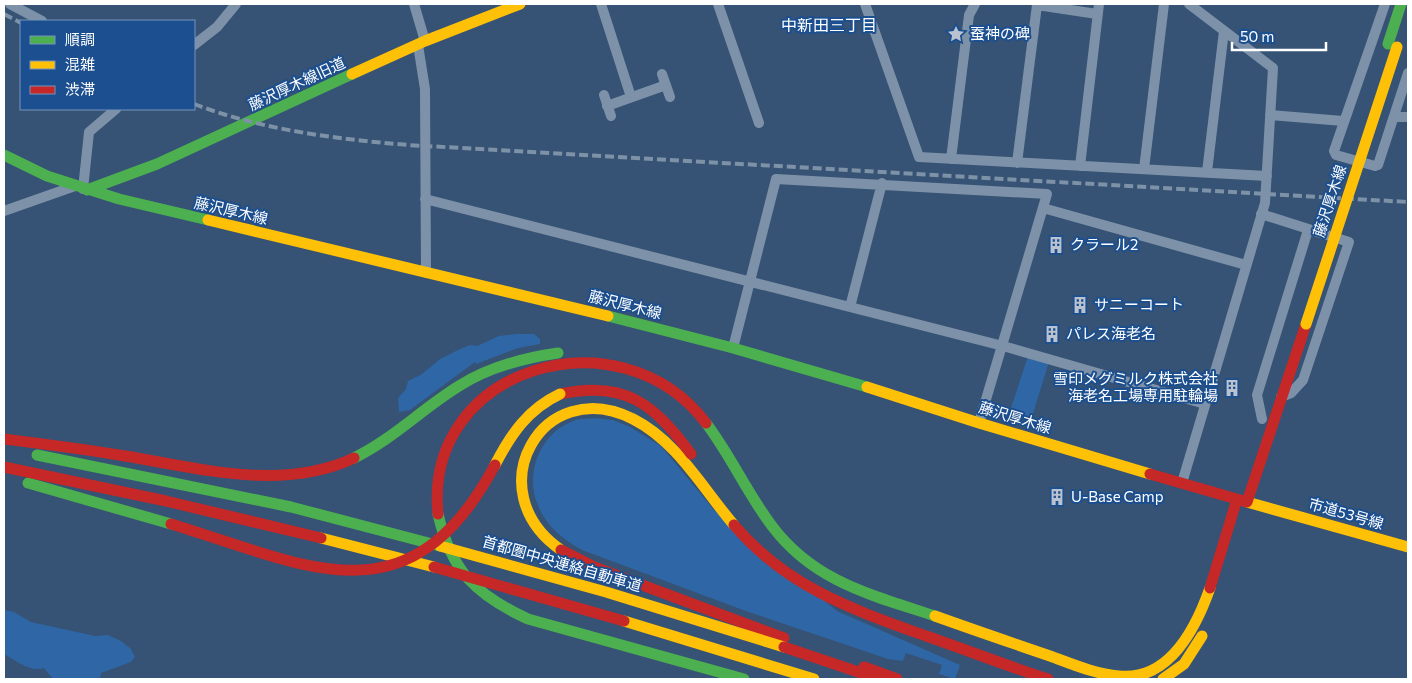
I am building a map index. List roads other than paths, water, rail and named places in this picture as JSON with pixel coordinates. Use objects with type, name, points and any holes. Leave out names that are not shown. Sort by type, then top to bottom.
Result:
[{"type":"main road","name":"藤沢厚木線旧道","points":[[82,188],[157,164],[421,43],[520,4]]},
{"type":"main road","name":"藤沢厚木線","points":[[1242,501],[1262,418],[1300,322],[1392,45],[1401,4]]},
{"type":"main road","name":"藤沢厚木線","points":[[1392,45],[1408,12]]},
{"type":"main road","name":"藤沢厚木線","points":[[4,155],[32,170],[82,188],[191,217],[733,348],[833,376],[979,423],[1242,501]]},
{"type":"main road","name":"藤沢厚木線","points":[[1242,501],[1280,397],[1300,322]]},
{"type":"main road","points":[[4,439],[94,451],[226,473],[290,475],[331,467],[370,451],[459,386],[492,369],[542,355],[560,353],[596,356],[638,371],[670,387],[698,412],[723,443],[775,530],[801,558],[818,570],[862,592],[1096,672],[1117,677],[1135,676],[1152,671],[1167,662],[1183,644],[1204,601],[1242,501]]},
{"type":"main road","points":[[638,371],[615,364],[583,361],[549,366],[517,378],[487,397],[473,410],[452,440],[438,474],[437,510],[444,542],[458,570],[468,583],[511,612],[603,641],[744,679]]},
{"type":"main road","points":[[4,477],[302,563],[338,571],[368,570],[394,564],[416,555],[452,529],[473,503],[504,445],[520,422],[538,405],[560,394],[584,388],[603,388],[623,393],[648,406],[660,415],[682,440],[745,537]]},
{"type":"main road","points":[[897,679],[591,564],[562,551],[541,534],[526,512],[521,500],[520,473],[528,447],[536,435],[558,418],[570,412],[595,408],[610,410],[637,421],[666,441],[745,537],[778,568],[814,592],[833,601],[1048,679]]},
{"type":"main road","name":"首都圏中央連絡自動車道","points":[[4,448],[291,507],[509,564],[666,610],[879,679]]},
{"type":"main road","points":[[4,467],[229,514],[493,583],[814,679]]},
{"type":"main road","points":[[1163,679],[1184,664],[1209,622],[1242,501]]},
{"type":"main road","name":"市道53号線","points":[[1242,501],[1408,547]]},
{"type":"street","points":[[10,4],[40,20]]},
{"type":"street","points":[[195,44],[217,27],[236,4]]},
{"type":"street","points":[[414,4],[421,43],[425,89],[426,273]]},
{"type":"street","points":[[601,4],[631,97]]},
{"type":"street","points":[[718,4],[759,123]]},
{"type":"street","points":[[865,4],[919,157],[1267,176]]},
{"type":"street","points":[[950,159],[969,15],[975,4]]},
{"type":"street","points":[[1144,169],[1164,4]]},
{"type":"street","points":[[1182,483],[1265,204],[1273,68],[1190,4]]},
{"type":"street","points":[[1385,4],[1343,121],[1334,151],[1336,155],[1375,166],[1378,164],[1408,73]]},
{"type":"street","points":[[1017,163],[1037,5],[1098,9],[1080,166]]},
{"type":"street","points":[[1207,172],[1224,31]]},
{"type":"street","points":[[662,74],[670,97]]},
{"type":"street","points":[[604,95],[609,111],[631,97],[666,85]]},
{"type":"street","points":[[4,211],[82,188],[88,132],[115,110]]},
{"type":"street","points":[[1270,115],[1343,121]]},
{"type":"street","points":[[1394,117],[1408,117]]},
{"type":"street","points":[[733,348],[776,179],[882,183],[1047,194],[979,423]]},
{"type":"street","points":[[850,307],[882,183]]},
{"type":"street","points":[[425,199],[1003,346],[1205,404]]},
{"type":"street","points":[[1043,208],[1246,265]]},
{"type":"street","points":[[1261,214],[1349,242],[1304,380],[1291,393],[1280,397]]},
{"type":"street","points":[[1262,418],[1257,396],[1308,230]]},
{"type":"railway","points":[[4,14],[20,22]]},
{"type":"railway","points":[[195,104],[246,121],[273,127],[354,140],[408,145],[1408,202]]},
{"type":"place","name":"蚕神の碑","points":[[956,34]]},
{"type":"place","name":"クラール2","points":[[1056,245]]},
{"type":"place","name":"サニーコート","points":[[1080,305]]},
{"type":"place","name":"パレス海老名","points":[[1052,334]]},
{"type":"place","name":"雪印メグミルク株式会社 海老名工場専用駐輪場","points":[[1232,388]]},
{"type":"place","name":"U-Base Camp","points":[[1057,497]]},
{"type":"district","name":"中新田三丁目","points":[[829,25]]}]
